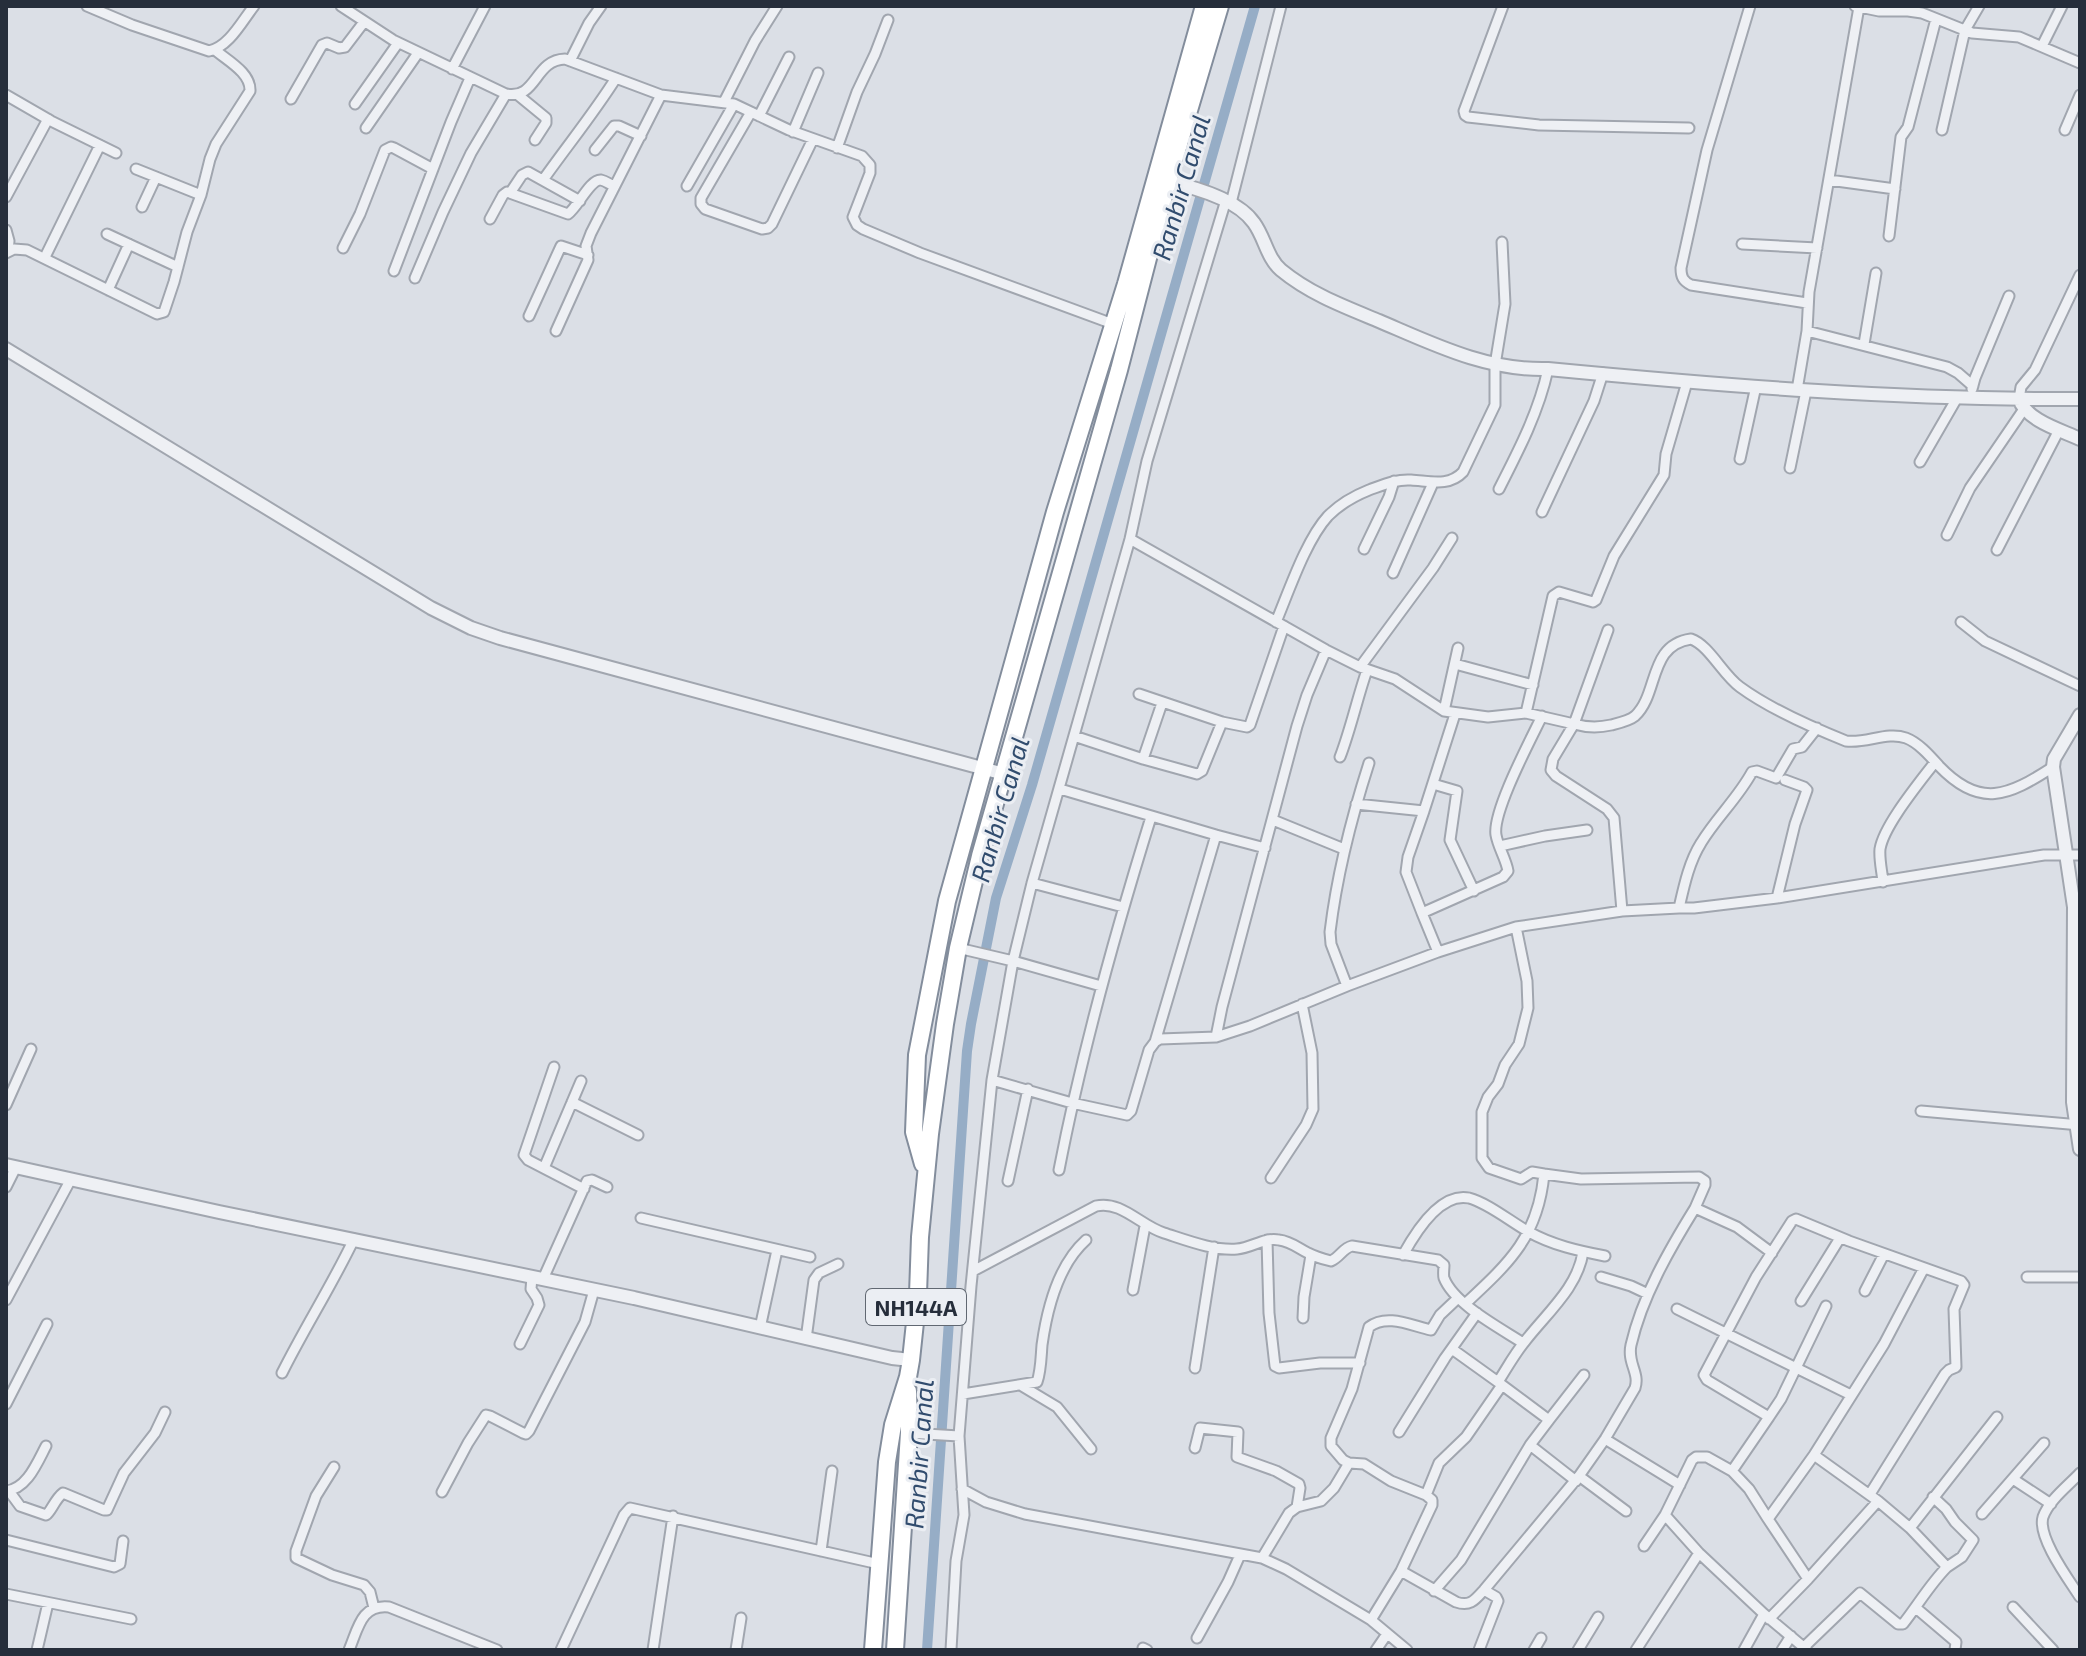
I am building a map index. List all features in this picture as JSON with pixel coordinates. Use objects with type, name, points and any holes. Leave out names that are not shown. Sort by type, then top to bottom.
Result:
[{"type":"highway","name":"NH144A","points":[[895,1650],[909,1433],[908,1377],[918,1294],[925,1179],[945,1024],[966,950],[980,856],[1119,370],[1204,6]]},
{"type":"highway","name":"NH144A","points":[[1113,324],[1220,6]]},
{"type":"highway","points":[[925,1179],[914,1132],[917,1055],[947,901],[1055,512],[1113,324]]},
{"type":"highway","points":[[873,1650],[889,1441],[908,1377]]},
{"type":"street","points":[[6,230],[9,241],[7,252],[20,248],[45,257],[159,315],[165,310],[216,144],[248,95],[250,87],[247,77],[215,50],[200,49],[87,6]]},
{"type":"street","points":[[215,50],[224,44],[254,6]]},
{"type":"street","points":[[341,6],[398,43],[506,94],[518,95],[546,118],[535,140]]},
{"type":"street","points":[[452,69],[485,6]]},
{"type":"street","points":[[570,61],[601,6]]},
{"type":"street","points":[[687,186],[729,103],[755,41],[777,6]]},
{"type":"street","points":[[951,1650],[956,1561],[963,1523],[962,1489],[954,1436],[963,1394],[992,1080],[1013,961],[1032,883],[1130,539],[1147,461],[1228,202],[1281,6]]},
{"type":"street","points":[[1503,6],[1464,111],[1468,117],[1539,125],[1689,128]]},
{"type":"street","points":[[1750,6],[1707,150],[1681,276],[1691,285],[1807,303]]},
{"type":"street","points":[[1790,468],[1802,390],[1807,303],[1857,6],[1879,11],[1900,8],[1924,10],[1936,19],[1972,33],[2019,37],[2080,63]]},
{"type":"street","points":[[1942,130],[1965,30],[1979,6]]},
{"type":"street","points":[[2042,46],[2063,7]]},
{"type":"street","points":[[1889,236],[1901,137],[1908,128],[1936,19]]},
{"type":"street","points":[[837,148],[888,20]]},
{"type":"street","points":[[291,99],[322,45],[327,43],[345,47],[364,22]]},
{"type":"street","points":[[355,104],[398,43]]},
{"type":"street","points":[[366,128],[418,53]]},
{"type":"street","points":[[789,57],[701,198],[701,204],[705,209],[762,229],[768,228],[813,139]]},
{"type":"street","points":[[518,95],[529,88],[552,61],[565,59],[661,95],[729,103],[793,132],[862,156],[870,165],[870,173],[853,217],[863,229],[1113,324]]},
{"type":"street","points":[[793,132],[818,73]]},
{"type":"street","points":[[394,271],[470,78]]},
{"type":"street","points":[[543,180],[616,78]]},
{"type":"street","points":[[415,278],[471,153],[506,94]]},
{"type":"street","points":[[6,95],[116,153]]},
{"type":"street","points":[[556,331],[586,265],[586,246],[591,233],[661,95]]},
{"type":"street","points":[[2065,130],[2080,95]]},
{"type":"street","points":[[6,197],[48,119]]},
{"type":"street","points":[[595,150],[614,126],[641,136]]},
{"type":"street","points":[[45,257],[100,145]]},
{"type":"street","points":[[343,248],[385,150],[394,148],[433,169]]},
{"type":"street","points":[[136,169],[201,195]]},
{"type":"street","points":[[510,193],[524,172],[528,172],[580,201]]},
{"type":"street","points":[[142,207],[156,177]]},
{"type":"street","points":[[490,219],[507,192],[565,214],[571,213],[597,180],[614,186]]},
{"type":"street","points":[[1161,180],[1189,187],[1243,210],[1254,223],[1275,265],[1325,299],[1451,352],[1495,365],[1802,390],[1957,398],[1972,392],[2022,404],[2080,399]]},
{"type":"street","points":[[1829,180],[1895,189]]},
{"type":"street","points":[[107,234],[178,267]]},
{"type":"street","points":[[1139,694],[1246,728],[1250,725],[1280,624],[1308,548],[1325,520],[1353,497],[1394,481],[1433,483],[1456,478],[1463,472],[1495,405],[1495,365],[1505,304],[1502,242]]},
{"type":"street","points":[[108,290],[129,244]]},
{"type":"street","points":[[1742,244],[1817,248]]},
{"type":"street","points":[[529,316],[561,246],[588,255]]},
{"type":"street","points":[[1864,344],[1876,273]]},
{"type":"street","points":[[1947,535],[1970,488],[2022,404],[2021,387],[2035,370],[2080,275]]},
{"type":"street","points":[[1972,392],[2009,296]]},
{"type":"street","points":[[1807,331],[1952,369],[1972,392]]},
{"type":"street","points":[[6,349],[411,596],[471,628],[516,643],[1004,774]]},
{"type":"street","points":[[1499,489],[1520,449],[1548,369]]},
{"type":"street","points":[[1542,512],[1594,401],[1603,373]]},
{"type":"street","points":[[1526,713],[1553,596],[1559,592],[1593,602],[1596,600],[1614,556],[1664,475],[1666,454],[1687,382]]},
{"type":"street","points":[[1740,459],[1756,386]]},
{"type":"street","points":[[1920,462],[1957,398]]},
{"type":"street","points":[[2022,404],[2059,430],[2080,439]]},
{"type":"street","points":[[1997,550],[2059,430]]},
{"type":"street","points":[[1364,549],[1394,481]]},
{"type":"street","points":[[1393,573],[1433,483]]},
{"type":"street","points":[[1340,757],[1351,728],[1363,669],[1452,538]]},
{"type":"street","points":[[1130,539],[1326,650],[1363,669],[1402,683],[1444,711],[1455,714],[1488,717],[1526,713],[1595,728],[1618,723],[1636,715],[1666,652],[1677,642],[1691,639],[1701,645],[1727,677],[1756,698],[1846,741],[1856,743],[1888,736],[1905,738],[1966,789],[1986,793],[2004,792],[2053,767]]},
{"type":"street","points":[[1961,622],[1985,641],[2080,686]]},
{"type":"street","points":[[1608,630],[1574,724],[1550,767],[1556,776],[1607,809],[1614,818],[1622,911]]},
{"type":"street","points":[[1444,711],[1458,648]]},
{"type":"street","points":[[1216,1037],[1297,726],[1326,650]]},
{"type":"street","points":[[1455,664],[1533,685]]},
{"type":"street","points":[[1143,759],[1162,703]]},
{"type":"street","points":[[1438,952],[1407,877],[1406,867],[1455,714]]},
{"type":"street","points":[[2080,715],[2054,759],[2053,767],[2074,855],[2077,1028],[2073,1102],[2080,1149]]},
{"type":"street","points":[[1422,913],[1507,875],[1508,867],[1496,828],[1503,802],[1542,716]]},
{"type":"street","points":[[1074,736],[1193,774],[1200,773],[1222,722]]},
{"type":"street","points":[[1679,908],[1699,845],[1752,772],[1776,778],[1793,749],[1802,747],[1817,728]]},
{"type":"street","points":[[1883,882],[1881,844],[1907,799],[1935,762]]},
{"type":"street","points":[[1347,986],[1331,944],[1330,932],[1344,849],[1369,763]]},
{"type":"street","points":[[1777,898],[1795,824],[1807,790],[1785,780]]},
{"type":"street","points":[[1433,784],[1457,791],[1450,840],[1474,891]]},
{"type":"street","points":[[1060,789],[1265,848]]},
{"type":"street","points":[[1356,804],[1424,811]]},
{"type":"street","points":[[1059,1170],[1101,986],[1151,817]]},
{"type":"street","points":[[1273,820],[1344,849]]},
{"type":"street","points":[[1500,846],[1587,830]]},
{"type":"street","points":[[992,1080],[1124,1116],[1130,1113],[1145,1059],[1155,1042],[1216,835]]},
{"type":"street","points":[[1155,1042],[1166,1038],[1216,1037],[1438,952],[1516,927],[1622,911],[1694,908],[1777,898],[2044,855],[2074,855]]},
{"type":"street","points":[[1032,883],[1123,907]]},
{"type":"street","points":[[1401,1571],[1434,1591],[1465,1605],[1471,1604],[1578,1478],[1637,1384],[1630,1351],[1648,1294],[1705,1185],[1699,1177],[1581,1179],[1532,1172],[1521,1179],[1489,1168],[1482,1158],[1482,1112],[1519,1044],[1528,1008],[1527,981],[1516,927]]},
{"type":"street","points":[[966,950],[1101,986]]},
{"type":"street","points":[[1271,1178],[1311,1117],[1314,1100],[1311,1050],[1302,1004]]},
{"type":"street","points":[[6,1105],[31,1049]]},
{"type":"street","points":[[554,1067],[523,1153],[526,1158],[584,1189]]},
{"type":"street","points":[[544,1168],[581,1081]]},
{"type":"street","points":[[1008,1181],[1028,1089]]},
{"type":"street","points":[[572,1102],[638,1135]]},
{"type":"street","points":[[1921,1111],[2078,1125]]},
{"type":"street","points":[[1371,1620],[1401,1571],[1432,1500],[1364,1464],[1349,1463],[1334,1451],[1330,1442],[1352,1389],[1369,1327],[1374,1323],[1402,1322],[1431,1330],[1440,1315],[1503,1268],[1529,1232],[1541,1201],[1544,1174]]},
{"type":"street","points":[[10,1175],[71,1179],[354,1239],[592,1297],[911,1360]]},
{"type":"street","points":[[6,1300],[71,1179]]},
{"type":"street","points":[[520,1344],[539,1305],[534,1282],[587,1181],[607,1187]]},
{"type":"street","points":[[1403,1255],[1423,1223],[1442,1205],[1458,1198],[1474,1200],[1549,1241],[1605,1256]]},
{"type":"street","points":[[973,1271],[1105,1204],[1161,1233],[1214,1247],[1240,1249],[1267,1240],[1285,1241],[1311,1255],[1331,1261],[1352,1246],[1440,1261],[1444,1265],[1445,1279],[1462,1301],[1523,1343]]},
{"type":"street","points":[[1695,1208],[1737,1227],[1772,1253]]},
{"type":"street","points":[[641,1218],[810,1257]]},
{"type":"street","points":[[1744,1650],[1767,1617],[1808,1579],[1874,1498],[1947,1371],[1956,1367],[1954,1309],[1964,1285],[1961,1281],[1796,1219],[1792,1221],[1756,1277],[1704,1375],[1707,1380],[1769,1417]]},
{"type":"street","points":[[1133,1290],[1145,1226]]},
{"type":"street","points":[[1801,1301],[1840,1238]]},
{"type":"street","points":[[282,1373],[354,1239]]},
{"type":"street","points":[[963,1394],[1022,1386],[1039,1380],[1045,1329],[1060,1275],[1086,1240]]},
{"type":"street","points":[[1267,1240],[1269,1313],[1275,1366],[1360,1363]]},
{"type":"street","points":[[1195,1368],[1214,1247]]},
{"type":"street","points":[[760,1328],[777,1250]]},
{"type":"street","points":[[1426,1495],[1439,1463],[1466,1437],[1523,1343],[1571,1284],[1578,1273],[1583,1252]]},
{"type":"street","points":[[1865,1291],[1884,1254]]},
{"type":"street","points":[[1303,1318],[1311,1255]]},
{"type":"street","points":[[806,1339],[814,1280],[819,1273],[838,1264]]},
{"type":"street","points":[[1768,1519],[1814,1455],[1884,1344],[1924,1268]]},
{"type":"street","points":[[1601,1277],[1648,1294]]},
{"type":"street","points":[[2027,1277],[2080,1277]]},
{"type":"street","points":[[442,1492],[486,1415],[528,1433],[585,1322],[592,1297]]},
{"type":"street","points":[[1732,1471],[1781,1399],[1826,1306]]},
{"type":"street","points":[[1677,1309],[1851,1395]]},
{"type":"street","points":[[1399,1432],[1477,1313]]},
{"type":"street","points":[[6,1404],[47,1324]]},
{"type":"street","points":[[1452,1349],[1549,1420]]},
{"type":"street","points":[[1434,1591],[1461,1560],[1530,1445],[1584,1375]]},
{"type":"street","points":[[1022,1386],[1057,1407],[1091,1449]]},
{"type":"street","points":[[46,1446],[26,1479],[15,1489],[7,1491],[20,1506],[46,1515],[50,1513],[53,1502],[63,1493],[107,1510],[121,1479],[155,1433],[165,1412]]},
{"type":"street","points":[[1910,1528],[1997,1417]]},
{"type":"street","points":[[1195,1448],[1200,1428],[1238,1432],[1237,1457],[1276,1471],[1299,1484],[1297,1507]]},
{"type":"street","points":[[909,1433],[954,1436]]},
{"type":"street","points":[[1605,1439],[1680,1485]]},
{"type":"street","points":[[1982,1514],[2044,1443]]},
{"type":"street","points":[[1530,1445],[1626,1511]]},
{"type":"street","points":[[1814,1455],[1910,1528],[1947,1567]]},
{"type":"street","points":[[1644,1546],[1665,1515],[1692,1460],[1707,1457],[1732,1471],[1749,1489],[1808,1579]]},
{"type":"street","points":[[1262,1558],[1285,1519],[1297,1507],[1321,1501],[1334,1488],[1349,1463]]},
{"type":"street","points":[[334,1467],[313,1502],[296,1558],[332,1575],[364,1585],[370,1592],[374,1608]]},
{"type":"street","points":[[821,1551],[832,1471]]},
{"type":"street","points":[[2080,1473],[2051,1504],[2041,1527],[2080,1597]]},
{"type":"street","points":[[2013,1479],[2051,1504]]},
{"type":"street","points":[[962,1489],[986,1502],[1025,1514],[1262,1558],[1371,1620],[1407,1650]]},
{"type":"street","points":[[1665,1515],[1699,1553],[1767,1617],[1806,1648],[1860,1593],[1898,1624],[1903,1624],[1934,1581],[1962,1557],[1973,1540],[1933,1497]]},
{"type":"street","points":[[561,1650],[627,1509],[636,1507],[879,1564]]},
{"type":"street","points":[[653,1650],[673,1516]]},
{"type":"street","points":[[6,1540],[114,1567],[120,1564],[123,1541]]},
{"type":"street","points":[[1636,1650],[1699,1553]]},
{"type":"street","points":[[1197,1638],[1240,1555]]},
{"type":"street","points":[[1479,1650],[1498,1601],[1484,1590]]},
{"type":"street","points":[[6,1594],[131,1619]]},
{"type":"street","points":[[37,1650],[48,1603]]},
{"type":"street","points":[[349,1650],[361,1620],[369,1610],[389,1607],[497,1650]]},
{"type":"street","points":[[2013,1607],[2053,1650]]},
{"type":"street","points":[[1916,1608],[1954,1640],[1957,1645],[1955,1650]]},
{"type":"street","points":[[1578,1650],[1598,1617]]},
{"type":"street","points":[[736,1650],[741,1618]]},
{"type":"street","points":[[1376,1650],[1387,1634]]},
{"type":"street","points":[[1782,1650],[1791,1636]]},
{"type":"street","points":[[1534,1650],[1541,1638]]},
{"type":"street","points":[[468,1650],[473,1640]]},
{"type":"waterway","name":"Ranbir Canal","points":[[927,1650],[967,1051],[996,898],[1032,785],[1255,6]]}]
